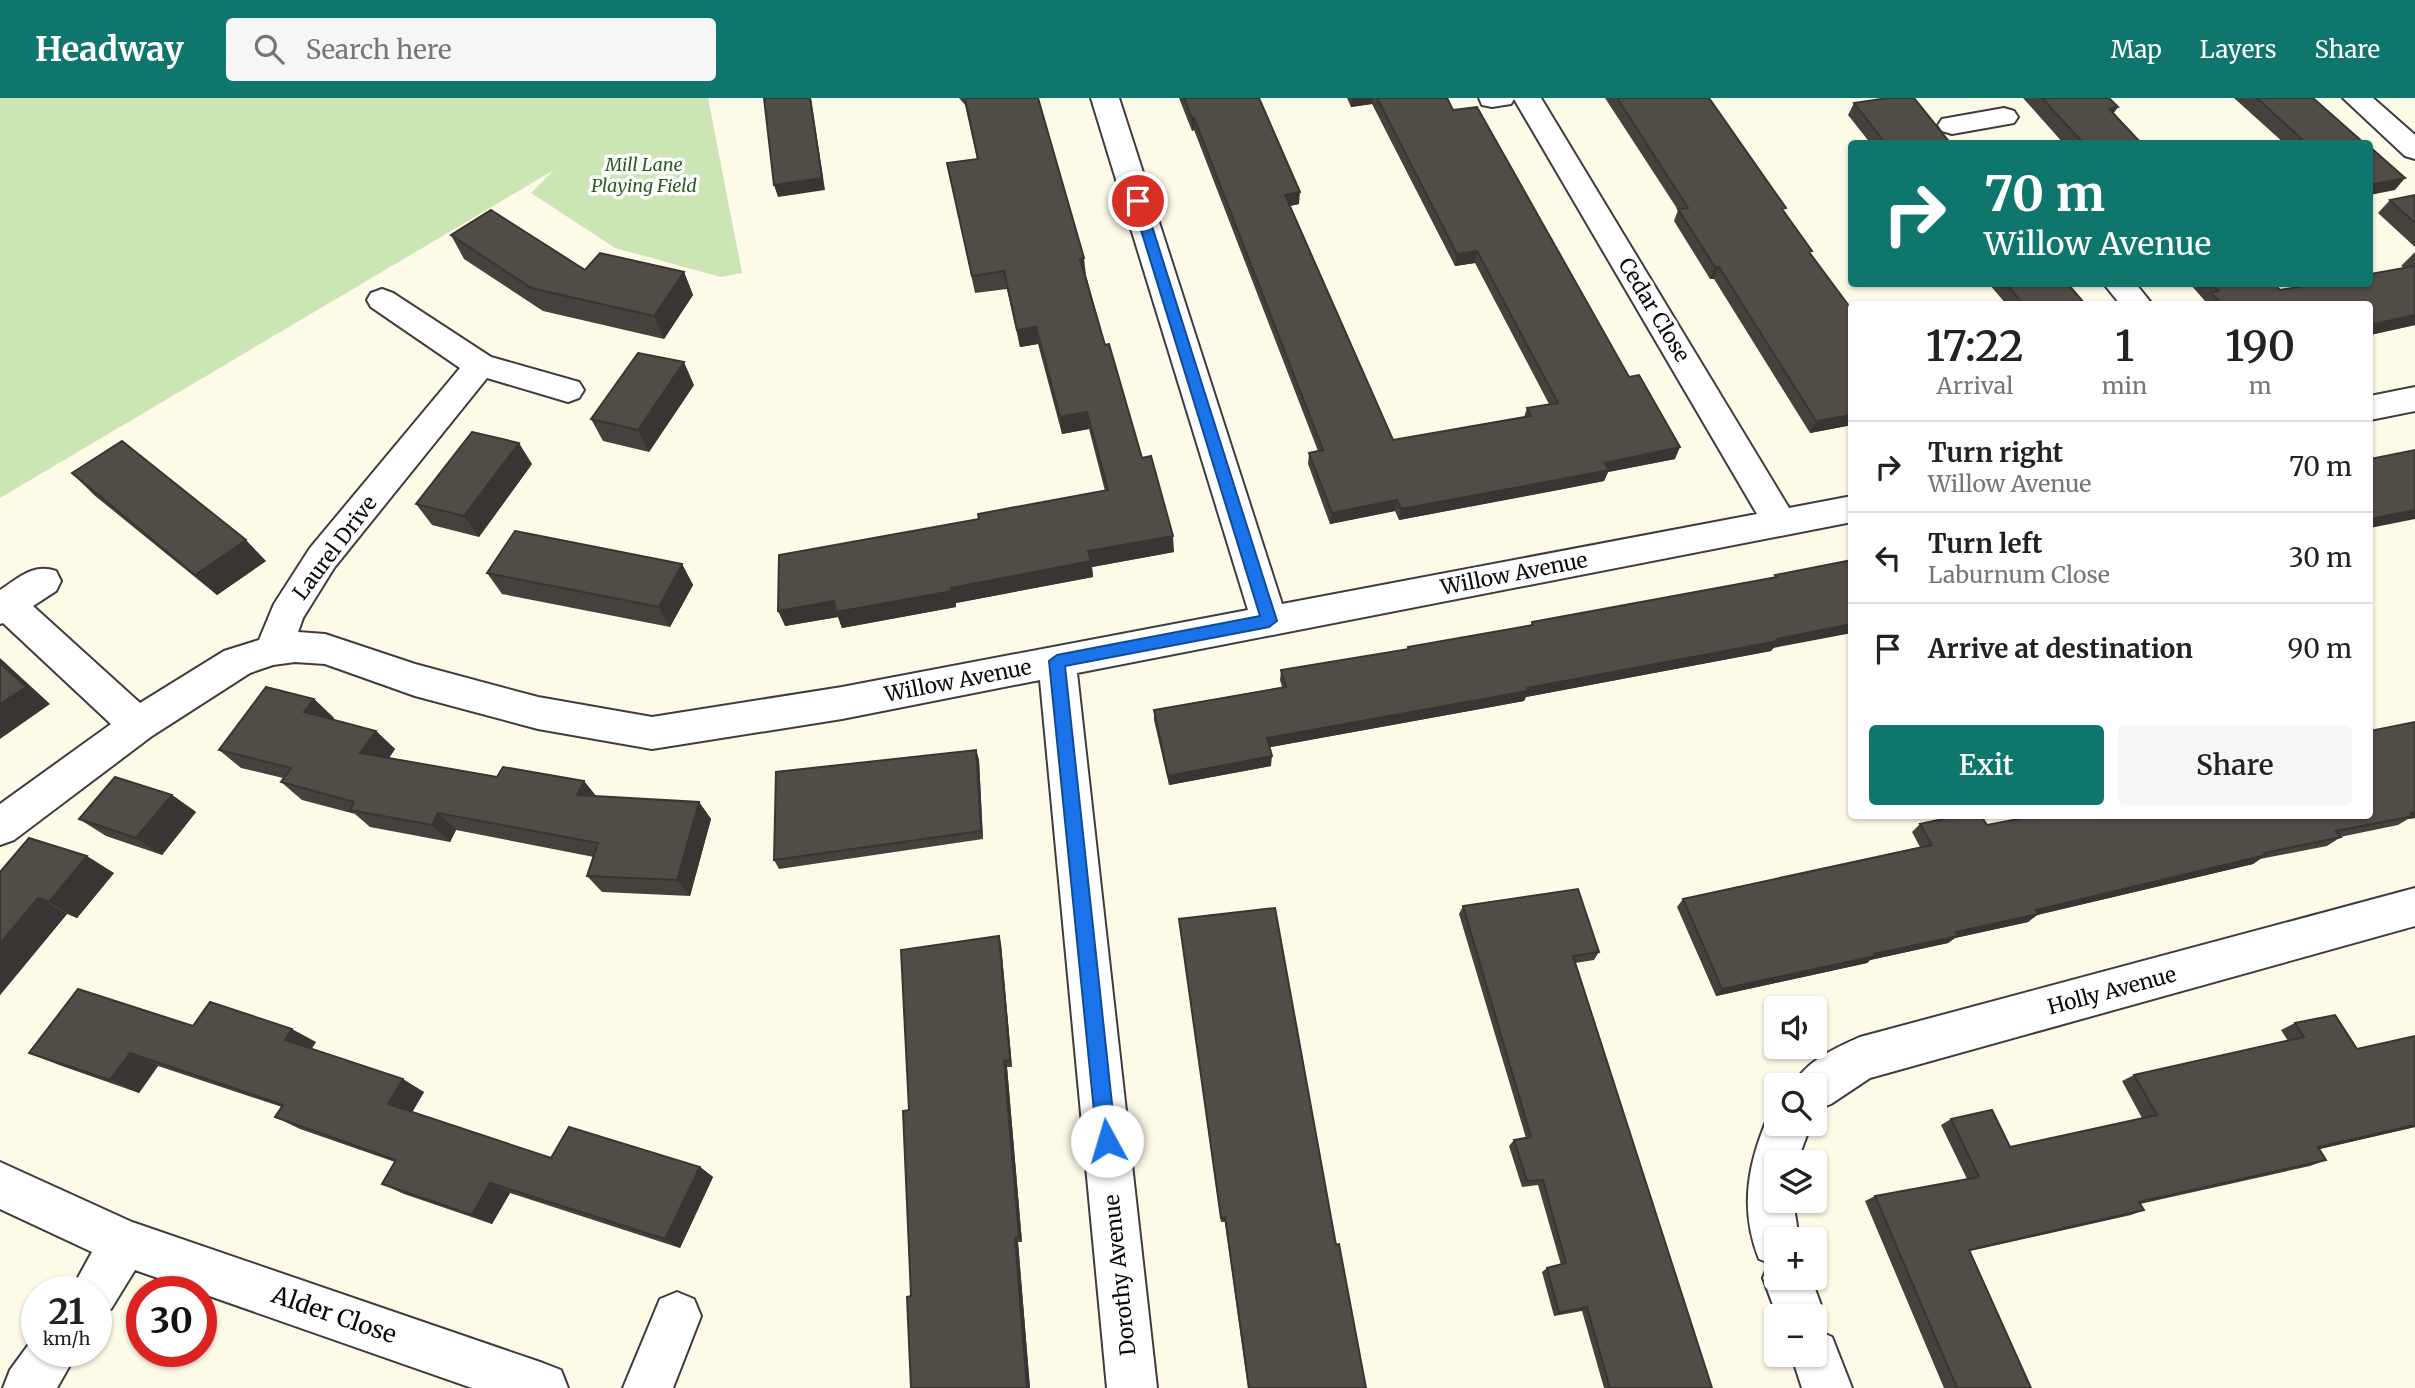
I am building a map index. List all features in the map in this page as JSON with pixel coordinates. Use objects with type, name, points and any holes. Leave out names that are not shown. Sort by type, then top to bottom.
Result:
[{"type":"street","points":[[1105,98],[1269,621]]},
{"type":"street","name":"Cedar Close","points":[[1527,98],[1780,523]]},
{"type":"street","points":[[2367,106],[2415,110]]},
{"type":"street","points":[[2367,106],[2415,150]]},
{"type":"street","points":[[2122,287],[2134,301]]},
{"type":"street","points":[[382,300],[480,365],[568,390]]},
{"type":"street","name":"Laurel Drive","points":[[273,650],[287,614],[323,558],[480,365]]},
{"type":"street","points":[[2373,407],[2415,399]]},
{"type":"street","name":"Willow Avenue","points":[[273,650],[325,649],[415,680],[525,709],[652,733],[842,703],[1848,510]]},
{"type":"street","points":[[43,581],[4,607],[138,725]]},
{"type":"street","points":[[0,827],[138,725],[237,662],[273,650]]},
{"type":"street","name":"Dorothy Avenue","points":[[1057,661],[1132,1388]]},
{"type":"street","name":"Holly Avenue","points":[[1827,1080],[1860,1059],[2415,907]]},
{"type":"street","points":[[1774,1227],[1769,1185],[1775,1150],[1782,1136]]},
{"type":"street","name":"Alder Close","points":[[0,1185],[125,1243],[543,1388]]},
{"type":"street","points":[[104,1276],[125,1243]]},
{"type":"street","points":[[648,1388],[677,1316]]},
{"type":"street","points":[[28,1388],[42,1367]]},
{"type":"street","points":[[1820,1367],[1827,1388]]},
{"type":"green space","name":"Mill Lane Playing Field","points":[[0,98],[708,98],[742,273],[721,277],[615,248],[531,193],[554,170],[0,498]]},
{"type":"building","points":[[764,98],[810,98],[822,178],[774,185]]},
{"type":"building","points":[[965,98],[1038,98],[1084,258],[1080,259],[1105,345],[1109,344],[1142,458],[1151,456],[1173,536],[1088,551],[1091,561],[951,588],[952,591],[836,612],[834,601],[778,611],[779,555],[979,519],[978,514],[1108,490],[1087,412],[1060,417],[1036,327],[1017,330],[1004,271],[972,276],[947,163],[978,159]]},
{"type":"building","points":[[1184,98],[1259,98],[1300,192],[1285,195],[1393,440],[1531,416],[1527,408],[1558,403],[1477,251],[1457,254],[1377,98],[1447,98],[1453,110],[1477,107],[1629,377],[1639,375],[1680,447],[1605,463],[1609,470],[1562,479],[1401,509],[1397,500],[1332,513],[1309,453],[1323,450]]},
{"type":"building","points":[[1617,98],[1709,98],[1786,208],[1782,209],[1812,251],[1809,252],[1848,305],[1848,416],[1816,421],[1719,267],[1715,267],[1678,209],[1688,208]]},
{"type":"building","points":[[1888,98],[1914,98],[1948,140],[1883,140],[1854,103]]},
{"type":"building","points":[[2042,98],[2109,98],[2118,107],[2109,109],[2138,140],[2080,140]]},
{"type":"building","points":[[2257,98],[2313,98],[2360,140],[2303,140]]},
{"type":"building","points":[[2373,150],[2405,178],[2373,184]]},
{"type":"building","points":[[2415,195],[2415,223],[2390,200]]},
{"type":"building","points":[[491,210],[585,270],[600,253],[684,272],[654,316],[531,288],[451,235]]},
{"type":"building","points":[[2415,266],[2415,315],[2373,324],[2373,301],[2219,301],[2211,293],[2219,291],[2215,287],[2277,287],[2280,290],[2298,287],[2373,287],[2373,273]]},
{"type":"building","points":[[2009,287],[2071,287],[2082,301],[2020,301]]},
{"type":"building","points":[[638,353],[684,362],[638,430],[591,419]]},
{"type":"building","points":[[472,432],[519,443],[464,516],[416,504]]},
{"type":"building","points":[[122,441],[246,540],[195,575],[72,473]]},
{"type":"building","points":[[2415,450],[2415,510],[2373,518],[2373,458]]},
{"type":"building","points":[[515,531],[682,564],[659,607],[487,573]]},
{"type":"building","points":[[1848,561],[1848,625],[1777,639],[1778,641],[1527,688],[1528,691],[1267,738],[1272,756],[1168,776],[1154,710],[1286,687],[1281,670],[1409,649],[1408,647],[1533,625],[1532,622],[1777,577],[1775,575]]},
{"type":"building","points":[[0,663],[26,687],[0,704]]},
{"type":"building","points":[[266,687],[314,699],[304,712],[376,731],[360,753],[497,777],[503,767],[584,781],[577,795],[699,802],[677,880],[587,876],[598,843],[438,813],[432,825],[350,810],[354,802],[281,782],[291,768],[219,750]]},
{"type":"building","points":[[2415,722],[2413,816],[2336,831],[2341,837],[2264,853],[2266,855],[2036,910],[2038,914],[1956,932],[1958,936],[1722,989],[1683,899],[1932,845],[1920,824],[1943,819],[1983,819],[1987,825],[2018,819],[2373,819],[2373,730]]},
{"type":"building","points":[[976,750],[981,831],[774,860],[776,772]]},
{"type":"building","points":[[115,777],[172,795],[136,838],[79,819]]},
{"type":"building","points":[[29,838],[87,856],[49,902],[38,898],[0,944],[0,872]]},
{"type":"building","points":[[1578,889],[1599,952],[1573,956],[1712,1388],[1610,1388],[1587,1307],[1559,1313],[1547,1268],[1566,1263],[1543,1180],[1527,1181],[1514,1140],[1531,1137],[1463,906]]},
{"type":"building","points":[[1275,908],[1336,1245],[1339,1244],[1366,1388],[1249,1388],[1225,1217],[1221,1218],[1179,919]]},
{"type":"building","points":[[999,936],[1010,1060],[1004,1061],[1019,1237],[1015,1238],[1027,1388],[911,1388],[907,1297],[911,1296],[903,1111],[909,1110],[901,950]]},
{"type":"building","points":[[78,989],[193,1026],[210,1002],[292,1029],[285,1040],[403,1079],[388,1104],[551,1158],[569,1127],[700,1167],[665,1239],[490,1183],[472,1215],[382,1184],[396,1160],[275,1117],[283,1105],[130,1053],[110,1080],[29,1053]]},
{"type":"building","points":[[2335,1015],[2357,1049],[2415,1036],[2415,1125],[2318,1147],[2326,1160],[2139,1202],[2144,1210],[1969,1250],[2031,1388],[1957,1388],[1875,1196],[1979,1177],[1951,1119],[1992,1110],[2010,1147],[2157,1115],[2134,1075],[2304,1037],[2295,1023]]},
{"type":"route","points":[[1107,1141],[1057,661],[1269,621],[1138,201]]}]
